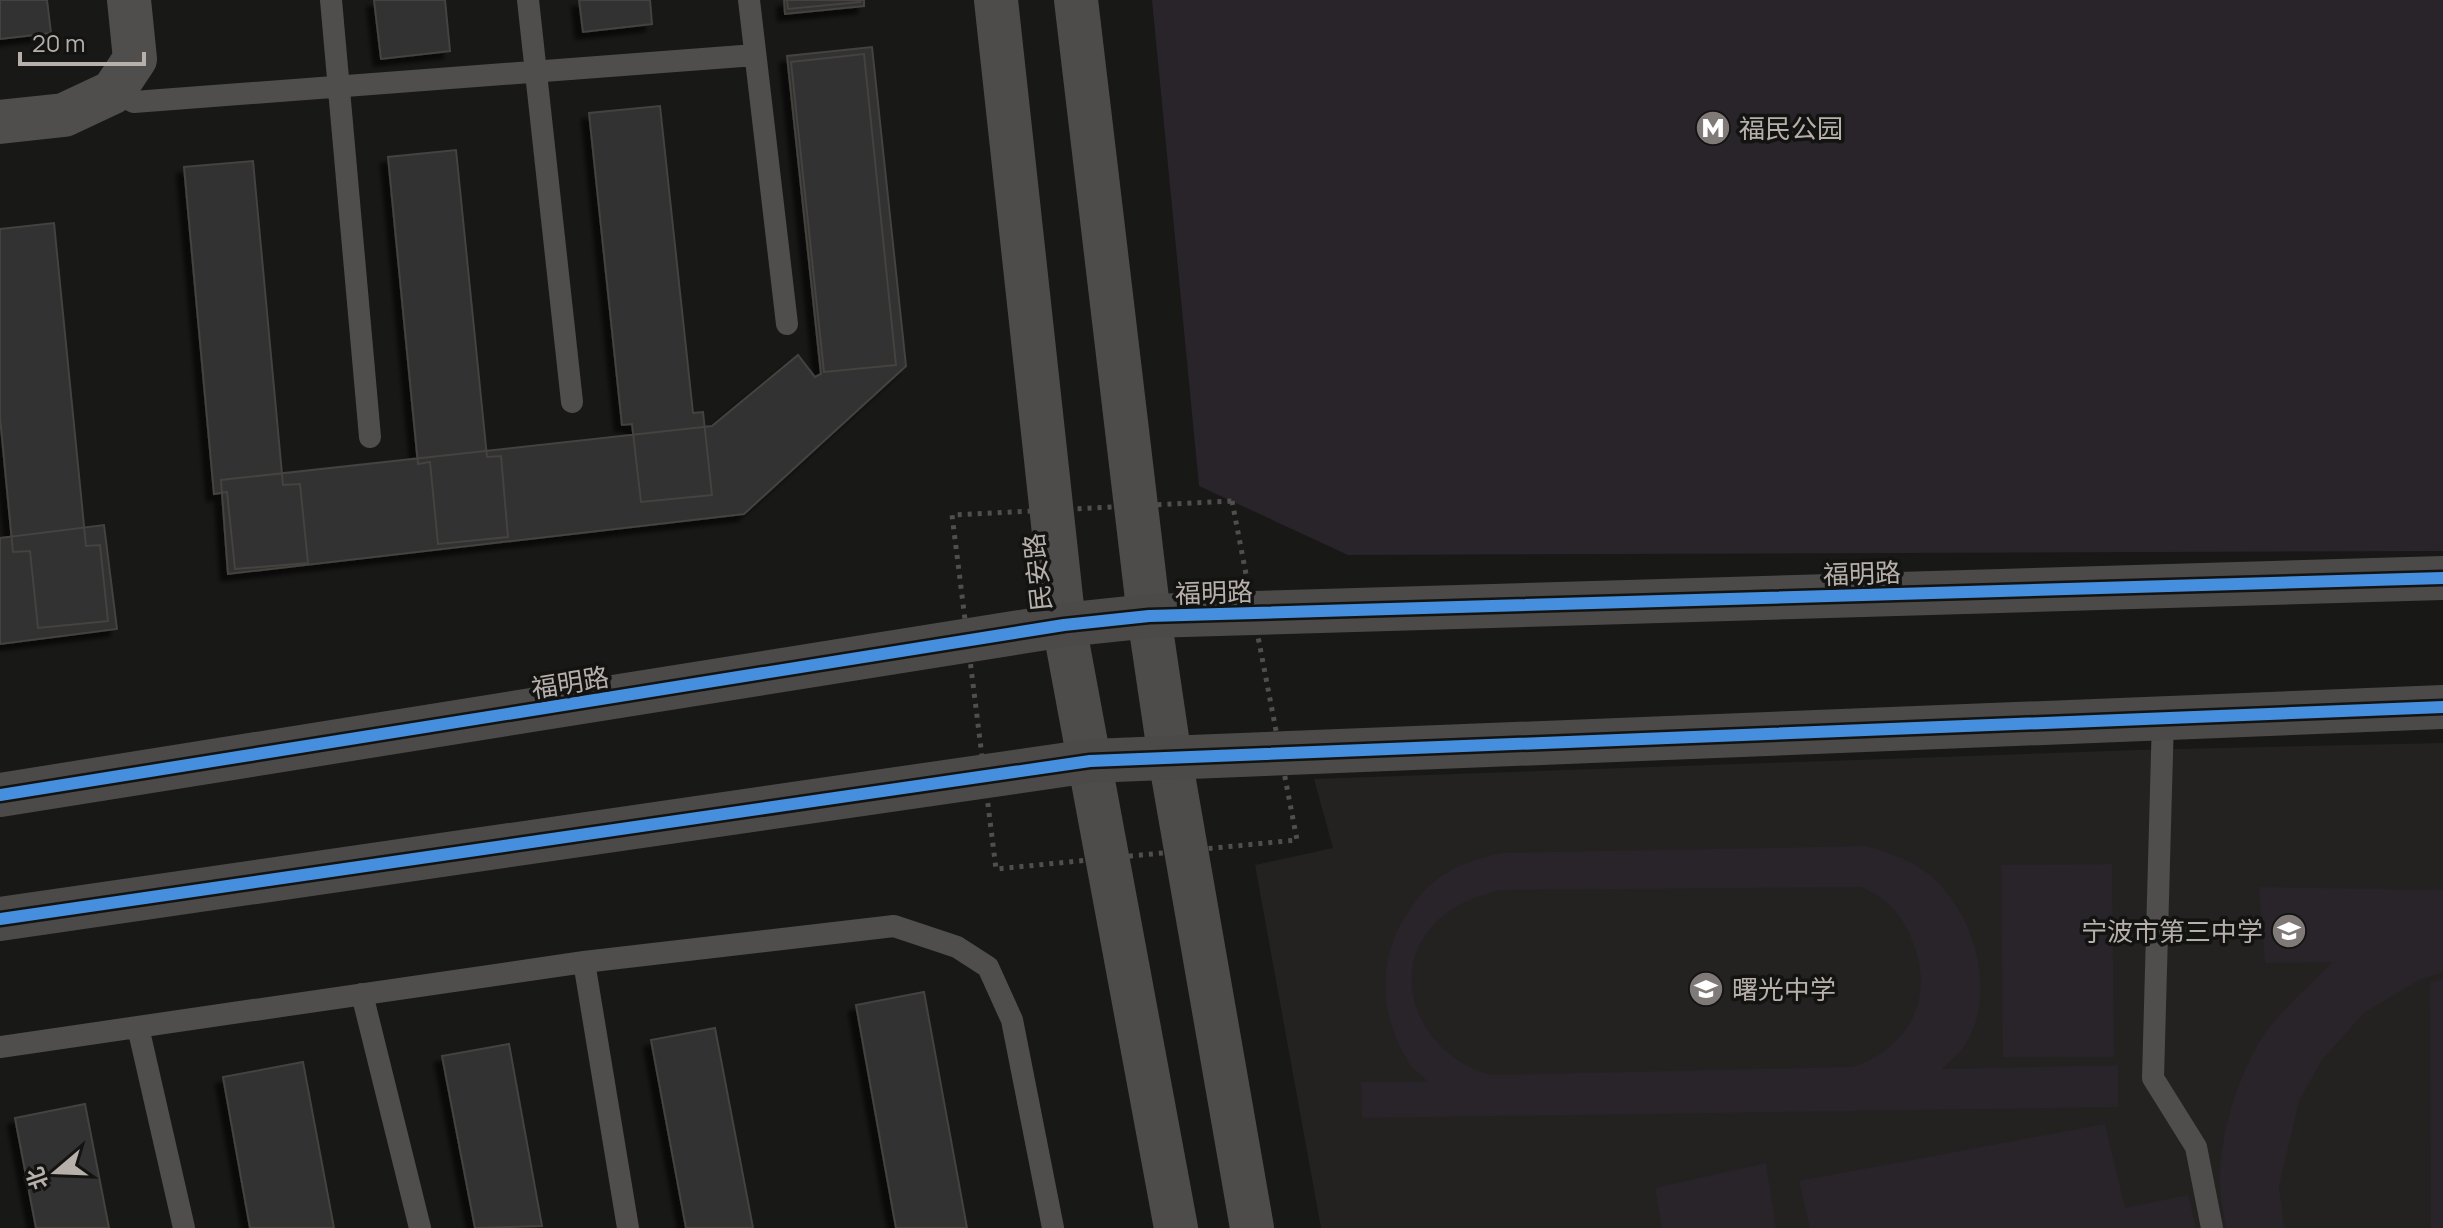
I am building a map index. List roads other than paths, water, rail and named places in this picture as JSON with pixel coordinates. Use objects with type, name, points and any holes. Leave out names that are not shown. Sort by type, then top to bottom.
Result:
[{"type":"main road","name":"民安路","points":[[996,0],[1064,625],[1176,1228]]},
{"type":"main road","points":[[1076,0],[1149,616],[1170,758],[1252,1228]]},
{"type":"main road","name":"福明路","points":[[0,795],[1064,625],[1149,616],[2443,578]]},
{"type":"main road","points":[[0,919],[1090,761],[2443,707]]},
{"type":"street","points":[[0,122],[64,115],[113,92],[135,59],[129,0]]},
{"type":"lane","points":[[331,0],[370,437]]},
{"type":"lane","points":[[528,0],[572,402]]},
{"type":"lane","points":[[749,0],[787,324]]},
{"type":"lane","points":[[113,92],[134,102],[755,55]]},
{"type":"lane","points":[[2163,718],[2153,1078],[2196,1147],[2212,1228]]},
{"type":"lane","points":[[0,1047],[584,962],[894,926],[957,947],[988,967],[1012,1020],[1053,1228]]},
{"type":"lane","points":[[584,962],[628,1228]]},
{"type":"lane","points":[[362,994],[420,1228]]},
{"type":"lane","points":[[138,1027],[184,1228]]},
{"type":"place","name":"福民公园","points":[[1713,128]]},
{"type":"place","name":"宁波市第三中学","points":[[2289,931]]},
{"type":"place","name":"曙光中学","points":[[1706,989]]}]
